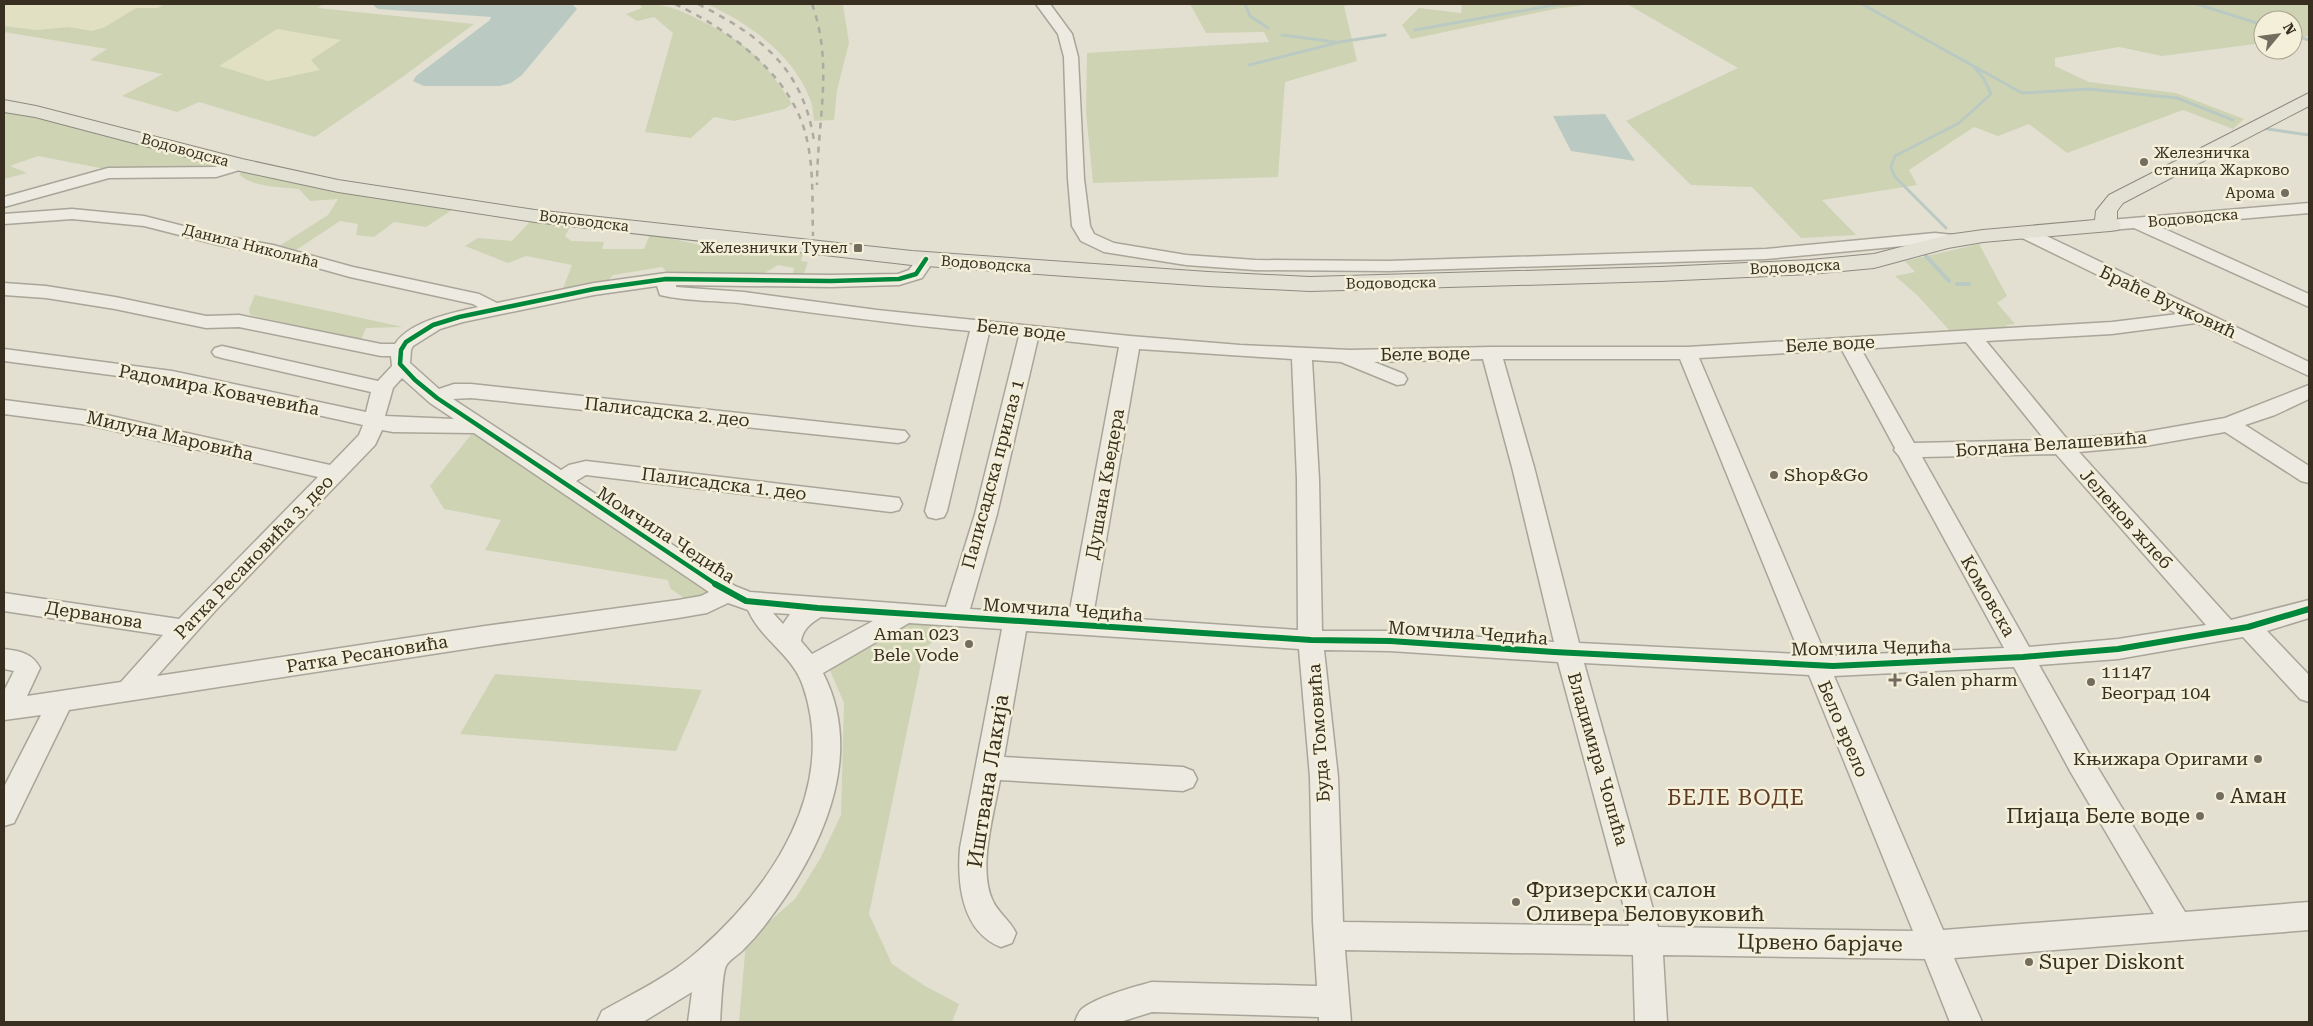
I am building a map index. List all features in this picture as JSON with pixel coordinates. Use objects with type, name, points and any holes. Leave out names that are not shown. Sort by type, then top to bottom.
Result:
[{"type":"main road","points":[[2110,225],[2106,220],[2106,212],[2116,199],[2309,98]]},
{"type":"main road","name":"Водоводска","points":[[4,106],[84,124],[240,165],[338,186],[535,216],[919,259],[1208,279],[1310,284],[1392,284],[1713,272],[1848,264],[1892,258],[1957,240],[2110,225]]},
{"type":"street","name":"Водоводска","points":[[1044,4],[1065,34],[1072,58],[1076,178],[1081,226],[1084,234],[1110,248],[1186,260],[1286,266],[1517,263],[1766,254],[1935,238],[1957,240]]},
{"type":"street","points":[[4,202],[108,173],[216,172],[240,165]]},
{"type":"street","name":"Водоводска","points":[[2110,225],[2309,208]]},
{"type":"street","points":[[2278,211],[2309,225]]},
{"type":"street","name":"Данила Николића","points":[[4,219],[72,214],[127,218],[163,224],[219,240],[282,252],[350,272],[479,300],[493,310]]},
{"type":"street","points":[[2137,223],[2309,301]]},
{"type":"street","name":"Браће Вучковић","points":[[2026,234],[2309,370]]},
{"type":"street","points":[[1874,244],[1892,258]]},
{"type":"street","points":[[222,352],[382,388],[402,359],[410,339],[433,325],[493,310],[617,284],[666,279],[888,280],[916,274],[919,259]]},
{"type":"street","name":"Беле воде","points":[[666,279],[667,291],[683,294],[744,298],[1130,342],[1335,356],[1686,352],[2112,328],[2197,317]]},
{"type":"street","points":[[4,289],[46,292],[115,303],[206,322],[239,321],[386,351],[402,359]]},
{"type":"street","points":[[936,511],[981,326]]},
{"type":"street","name":"Палисадска прилаз 1","points":[[955,617],[986,514],[1030,331]]},
{"type":"street","name":"Јеленов жлеб","points":[[1972,337],[2062,447],[2236,628]]},
{"type":"street","name":"Душана Кведера","points":[[1079,625],[1130,342]]},
{"type":"street","name":"Комовска","points":[[1848,343],[1905,450],[2023,657],[2080,763],[2176,924]]},
{"type":"street","name":"Бело врело","points":[[1686,352],[1966,1022]]},
{"type":"street","name":"Владимира Чопића","points":[[1491,353],[1512,425],[1569,653],[1647,941],[1651,1022]]},
{"type":"street","name":"Радомира Ковачевића","points":[[4,355],[172,377],[374,420]]},
{"type":"street","name":"Буда Томовића","points":[[1302,355],[1308,479],[1311,640],[1324,777],[1329,936],[1334,1012]]},
{"type":"street","points":[[1335,356],[1350,359],[1397,379]]},
{"type":"street","name":"Момчила Чедића","points":[[402,359],[436,398],[727,592],[741,599],[759,602],[905,614],[1311,640],[1390,641],[1569,653],[1817,666],[2023,657],[2118,649],[2236,628],[2309,609]]},
{"type":"street","name":"Ратка Ресановића 3. део","points":[[128,691],[184,629],[367,440],[382,388]]},
{"type":"street","name":"Палисадска 2. део","points":[[436,398],[454,391],[471,390],[898,436]]},
{"type":"street","name":"Богдана Велашевића","points":[[1905,450],[2062,447],[2145,439],[2228,424],[2268,410],[2309,391]]},
{"type":"street","name":"Милуна Маровића","points":[[4,407],[89,418],[334,473]]},
{"type":"street","points":[[374,420],[407,427],[478,426]]},
{"type":"street","points":[[2228,424],[2309,476]]},
{"type":"street","name":"Палисадска 1. део","points":[[560,480],[577,470],[586,468],[891,504]]},
{"type":"street","name":"Ратка Ресановића","points":[[5,710],[678,609],[707,604],[727,592]]},
{"type":"street","name":"Дерванова","points":[[4,602],[184,629]]},
{"type":"street","points":[[613,1022],[676,986],[712,958],[756,913],[780,880],[808,833],[821,789],[827,749],[825,716],[816,686],[808,669],[788,643],[761,616],[759,602]]},
{"type":"street","points":[[788,643],[792,629],[797,622],[818,608]]},
{"type":"street","points":[[808,669],[905,614]]},
{"type":"street","name":"Иштвана Лакија","points":[[1000,933],[992,926],[977,902],[972,876],[974,848],[1016,620]]},
{"type":"street","points":[[2236,628],[2309,692]]},
{"type":"street","points":[[4,659],[19,661],[26,668],[25,675],[5,710]]},
{"type":"street","points":[[4,814],[61,701]]},
{"type":"street","points":[[989,768],[1183,779]]},
{"type":"street","name":"Црвено барјаче","points":[[1329,936],[1933,945],[2176,924],[2309,916]]},
{"type":"street","points":[[704,1022],[712,958]]},
{"type":"street","points":[[1091,1022],[1103,1013],[1128,1003],[1152,997],[1334,1012]]},
{"type":"green space","points":[[4,4],[164,4],[158,8],[136,8],[105,27],[92,31],[69,27],[36,30],[4,26]]},
{"type":"green space","points":[[164,4],[323,4],[318,8],[474,24],[401,78],[315,137],[199,102],[177,112],[122,96],[163,74],[90,60],[107,49],[4,32],[4,26],[36,30],[69,27],[92,31],[105,27],[136,8],[158,8]],"holes":[[[277,29],[341,40],[311,60],[320,70],[268,81],[219,66]]]},
{"type":"green space","points":[[639,4],[665,6],[680,11],[733,38],[764,65],[792,104],[785,109],[734,121],[714,117],[691,138],[645,132],[673,33],[654,17],[637,21],[626,14],[642,8]]},
{"type":"green space","points":[[707,4],[846,4],[843,5],[849,43],[837,90],[834,120],[814,121],[811,102],[802,83],[781,54],[753,31]]},
{"type":"green space","points":[[1190,4],[1353,4],[1344,6],[1357,61],[1285,82],[1278,177],[1093,183],[1086,112],[1087,53],[1269,42],[1264,32],[1206,33]]},
{"type":"green space","points":[[1462,4],[1591,4],[1555,9],[1411,39],[1402,25],[1419,8],[1461,13]]},
{"type":"green space","points":[[1627,4],[2309,4],[2309,36],[2303,37],[2303,10],[2253,10],[2253,44],[2162,56],[2119,47],[2055,58],[2055,66],[2089,82],[2176,93],[2244,119],[2233,129],[2183,110],[2067,153],[2029,124],[1998,136],[1974,127],[1909,170],[1917,185],[1822,200],[1856,235],[1801,238],[1752,187],[1691,185],[1626,121],[1738,68]]},
{"type":"green space","points":[[277,29],[342,39],[312,60],[321,70],[268,81],[218,66]]},
{"type":"green space","points":[[4,106],[32,111],[212,157],[216,172],[116,171],[38,156],[10,166],[27,173],[4,179]]},
{"type":"green space","points":[[249,167],[461,204],[426,227],[394,222],[374,237],[356,235],[358,224],[340,221],[290,254],[273,250],[328,215],[338,199],[310,201],[299,189],[267,186],[251,182],[239,174]]},
{"type":"green space","points":[[535,216],[574,220],[565,236],[571,241],[604,242],[602,249],[644,249],[652,229],[672,232],[668,238],[701,245],[794,252],[803,254],[801,261],[808,262],[803,276],[792,277],[794,268],[778,265],[761,275],[669,274],[662,267],[613,275],[607,282],[562,291],[572,265],[526,256],[508,263],[465,246],[478,238],[512,241]]},
{"type":"green space","points":[[1979,244],[2007,296],[1997,303],[2015,324],[2006,325],[2012,332],[1970,334],[1963,330],[1951,332],[1917,295],[1895,276],[1915,272],[1905,261]]},
{"type":"green space","points":[[255,295],[403,327],[366,328],[361,340],[250,315],[249,309]]},
{"type":"green space","points":[[478,426],[727,592],[695,606],[670,588],[668,580],[485,550],[501,520],[444,509],[430,486]]},
{"type":"green space","points":[[917,621],[948,629],[924,649],[869,914],[892,964],[925,986],[959,1004],[952,1022],[739,1022],[746,942],[795,899],[820,859],[841,815],[844,703],[829,668],[877,644],[908,624]]},
{"type":"green space","points":[[495,674],[702,690],[676,751],[460,734]]},
{"type":"shaded area","points":[[372,4],[572,4],[577,9],[522,75],[511,83],[500,86],[424,86],[413,81],[416,76],[490,20],[491,17],[378,9]]},
{"type":"shaded area","points":[[1605,114],[1635,161],[1571,151],[1553,116]]},
{"type":"waterway","points":[[1245,4],[1250,16],[1268,28]]},
{"type":"waterway","points":[[1415,30],[1560,4]]},
{"type":"waterway","points":[[1862,4],[2022,93],[2089,89],[2177,98],[2233,120]]},
{"type":"waterway","points":[[2197,4],[2253,22]]},
{"type":"waterway","points":[[1282,35],[1335,42]]},
{"type":"waterway","points":[[1249,65],[1340,42],[1385,35]]},
{"type":"waterway","points":[[2303,38],[2309,40]]},
{"type":"waterway","points":[[1946,228],[1895,177],[1891,167],[1895,156],[1959,123],[1991,94],[1984,79],[1975,68]]},
{"type":"waterway","points":[[2261,128],[2309,135]]},
{"type":"waterway","points":[[1926,256],[1949,281]]},
{"type":"waterway","points":[[1957,284],[1969,284]]},
{"type":"railway","points":[[675,4],[717,27],[738,42],[757,58],[789,96],[800,117],[807,140],[812,176],[813,236]]},
{"type":"railway","points":[[698,4],[741,29],[776,57],[800,93],[808,115],[814,141]]},
{"type":"railway","points":[[812,4],[819,27],[823,71],[817,185]]},
{"type":"cycle path","points":[[926,259],[916,274],[899,279],[831,281],[666,279],[594,289],[459,317],[433,325],[406,342],[401,350],[400,364],[415,380],[437,398],[727,592],[746,601],[818,608],[1311,640],[1390,641],[1554,652],[1833,666],[2023,657],[2118,649],[2248,627],[2309,609]]},
{"type":"place","name":"Железничка станица Жарково","points":[[2144,162]]},
{"type":"place","name":"Арома","points":[[2285,193]]},
{"type":"place","name":"Железнички Тунел","points":[[858,248]]},
{"type":"place","name":"Shop&Go","points":[[1774,475]]},
{"type":"place","name":"Aman 023 Bele Vode","points":[[969,644]]},
{"type":"place","name":"Galen pharm","points":[[1895,680]]},
{"type":"place","name":"11147 Београд 104","points":[[2091,682]]},
{"type":"place","name":"Књижара Оригами","points":[[2258,759]]},
{"type":"place","name":"Аман","points":[[2220,796]]},
{"type":"place","name":"Пијаца Беле воде","points":[[2200,816]]},
{"type":"place","name":"Фризерски салон Оливера Беловуковић","points":[[1516,902]]},
{"type":"place","name":"Super Diskont","points":[[2029,962]]},
{"type":"district","name":"БЕЛЕ ВОДЕ","points":[[1736,797]]}]
